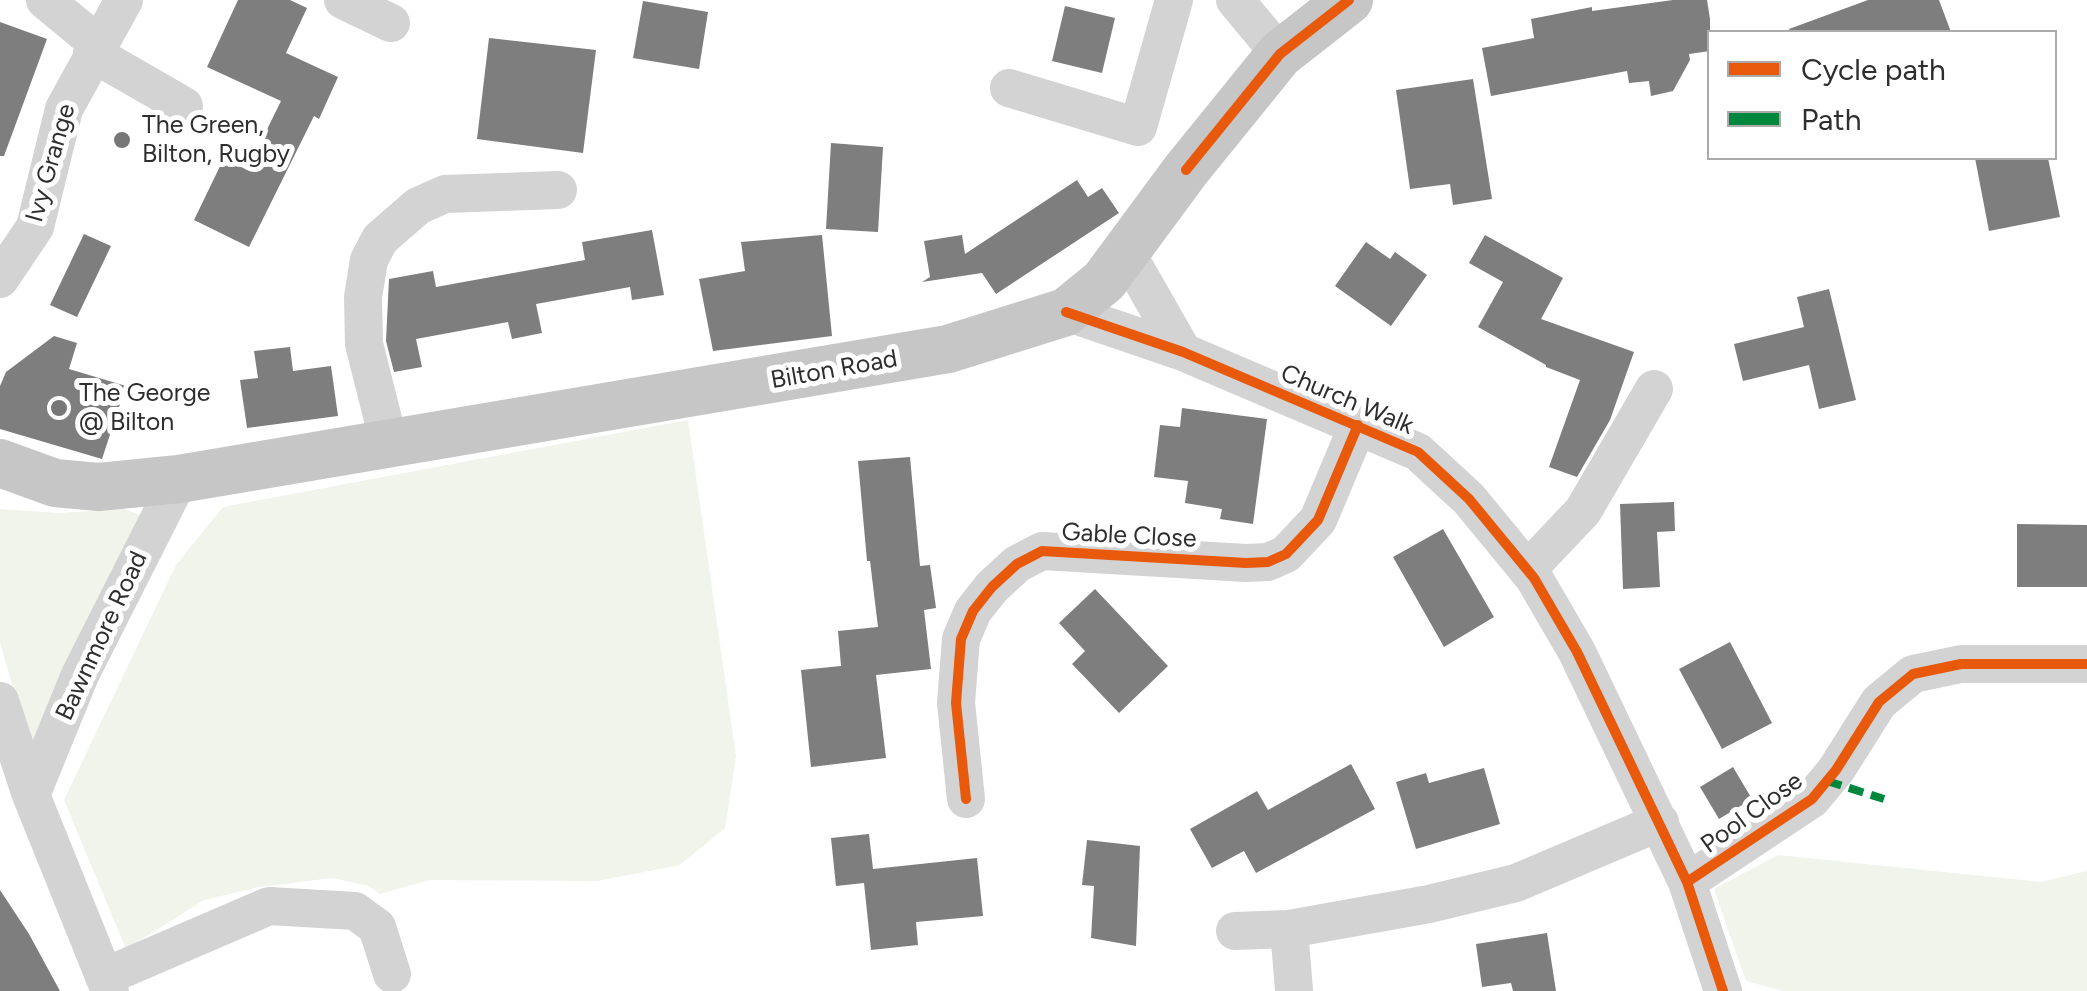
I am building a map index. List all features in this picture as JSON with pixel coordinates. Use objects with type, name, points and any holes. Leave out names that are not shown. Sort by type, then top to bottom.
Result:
[{"type":"main road","name":"Bilton Road","points":[[0,464],[70,484],[98,487],[179,479],[948,350],[1066,312],[1104,281],[1186,170],[1280,54],[1349,0]]},
{"type":"street","points":[[45,0],[95,48],[184,106]]},
{"type":"street","name":"Ivy Grange","points":[[0,279],[34,227],[64,109],[124,0]]},
{"type":"street","points":[[343,0],[391,23]]},
{"type":"street","points":[[1008,88],[1138,127],[1174,0]]},
{"type":"street","points":[[1235,0],[1280,54]]},
{"type":"street","points":[[389,443],[364,344],[363,298],[370,260],[380,239],[418,206],[445,194],[558,190]]},
{"type":"street","points":[[1126,252],[1184,352]]},
{"type":"street","name":"Church Walk","points":[[1066,312],[1184,352],[1358,425],[1418,452],[1447,476],[1528,569],[1577,652],[1688,882],[1723,991]]},
{"type":"street","points":[[1528,569],[1583,510],[1654,389]]},
{"type":"street","name":"Gable Close","points":[[966,799],[956,703],[960,639],[973,611],[992,586],[1017,564],[1042,551],[1268,562],[1286,554],[1318,520],[1358,425]]},
{"type":"street","name":"Bawnmore Road","points":[[31,795],[80,675],[179,479]]},
{"type":"street","name":"Pool Close","points":[[1688,882],[1812,800],[1880,702],[1913,674],[1961,664],[2087,664]]},
{"type":"street","points":[[0,701],[31,795],[107,984],[269,906],[355,911],[377,927],[392,974]]},
{"type":"street","points":[[1235,931],[1288,930],[1429,904],[1516,883],[1660,822]]},
{"type":"street","points":[[1288,930],[1294,990]]},
{"type":"shaded area","points":[[688,420],[736,756],[725,828],[680,865],[597,881],[429,880],[380,894],[369,886],[332,878],[259,887],[204,900],[126,949],[64,800],[176,565],[223,507]]},
{"type":"shaded area","points":[[0,509],[58,513],[124,509],[140,515],[32,753],[0,643]]},
{"type":"shaded area","points":[[1778,855],[2041,882],[2087,871],[2087,991],[1783,991],[1746,981],[1714,889]]},
{"type":"building","points":[[238,0],[290,0],[307,8],[286,53],[338,77],[319,119],[314,116],[249,247],[194,220],[224,158],[247,170],[281,101],[207,67]]},
{"type":"building","points":[[1673,0],[1707,0],[1707,51],[1689,54],[1690,60],[1673,91],[1651,96],[1649,81],[1629,83],[1627,71],[1491,96],[1482,48],[1534,38],[1531,19],[1592,7],[1592,11]]},
{"type":"building","points":[[1868,0],[1939,0],[1950,30],[1789,30]]},
{"type":"building","points":[[643,1],[708,12],[699,69],[633,58]]},
{"type":"building","points":[[1065,6],[1115,18],[1102,73],[1052,61]]},
{"type":"building","points":[[0,22],[47,39],[4,156],[0,156]]},
{"type":"building","points":[[489,38],[596,50],[583,153],[477,139]]},
{"type":"building","points":[[1473,79],[1492,199],[1453,205],[1450,184],[1410,189],[1396,90]]},
{"type":"building","points":[[831,143],[883,147],[878,232],[826,229]]},
{"type":"building","points":[[1975,160],[2048,160],[2060,217],[1989,231]]},
{"type":"building","points":[[1077,180],[1088,197],[1102,188],[1119,213],[996,294],[982,273],[922,282],[930,277],[924,241],[962,235],[965,254]]},
{"type":"building","points":[[652,230],[664,295],[632,300],[630,287],[536,304],[542,333],[512,339],[508,322],[416,339],[422,367],[394,372],[386,341],[389,279],[433,271],[436,287],[585,260],[582,242]]},
{"type":"building","points":[[84,234],[111,246],[77,317],[50,305]]},
{"type":"building","points":[[822,235],[832,336],[713,351],[699,279],[745,271],[741,242]]},
{"type":"building","points":[[1485,235],[1563,278],[1541,319],[1634,352],[1610,420],[1577,477],[1549,467],[1580,380],[1546,367],[1478,327],[1503,282],[1469,263]]},
{"type":"building","points":[[1366,242],[1390,259],[1395,252],[1427,275],[1391,326],[1335,286]]},
{"type":"building","points":[[1829,289],[1856,400],[1819,409],[1809,365],[1743,381],[1734,344],[1804,327],[1797,297]]},
{"type":"building","name":"The George @ Bilton","points":[[54,336],[77,343],[69,369],[126,386],[102,459],[0,429],[0,386],[6,372]]},
{"type":"building","points":[[290,347],[293,371],[331,366],[338,416],[247,428],[240,380],[258,378],[254,351]]},
{"type":"building","points":[[1182,408],[1267,419],[1253,524],[1220,519],[1222,509],[1185,503],[1188,481],[1154,477],[1160,425],[1180,427]]},
{"type":"building","points":[[910,457],[920,566],[930,565],[936,608],[924,610],[931,669],[876,675],[886,758],[811,767],[801,670],[841,666],[838,631],[878,627],[867,561],[858,461]]},
{"type":"building","points":[[1674,502],[1675,531],[1657,532],[1660,587],[1623,589],[1620,504]]},
{"type":"building","points":[[2017,524],[2087,525],[2087,587],[2017,587]]},
{"type":"building","points":[[1443,529],[1494,617],[1444,647],[1393,557]]},
{"type":"building","points":[[1095,589],[1168,666],[1119,713],[1072,664],[1085,651],[1059,623]]},
{"type":"building","points":[[1730,642],[1772,723],[1722,749],[1679,669]]},
{"type":"building","points":[[1351,764],[1375,809],[1256,873],[1244,851],[1212,868],[1190,829],[1257,791],[1268,810]]},
{"type":"building","points":[[1733,767],[1752,799],[1719,819],[1700,787]]},
{"type":"building","points":[[1484,768],[1500,824],[1416,849],[1396,782],[1426,773],[1429,783]]},
{"type":"building","points":[[869,834],[873,869],[977,858],[983,916],[916,922],[918,945],[871,950],[864,883],[836,886],[831,838]]},
{"type":"building","points":[[1087,840],[1140,846],[1136,946],[1091,938],[1094,886],[1082,885]]},
{"type":"building","points":[[0,890],[29,934],[60,991],[0,991]]},
{"type":"building","points":[[1547,933],[1556,991],[1513,991],[1511,983],[1482,987],[1476,944]]},
{"type":"marked path","points":[[1827,781],[1884,799]]},
{"type":"cycle path","points":[[1186,170],[1280,54],[1349,0]]},
{"type":"cycle path","points":[[1066,312],[1183,352],[1418,452],[1469,499],[1534,578],[1577,652],[1687,882],[1723,991]]},
{"type":"cycle path","points":[[966,799],[956,703],[961,639],[973,611],[992,587],[1017,564],[1042,551],[1268,562],[1286,554],[1318,520],[1358,425]]},
{"type":"cycle path","points":[[1687,882],[1812,799],[1836,770],[1879,702],[1913,674],[1961,664],[2087,664]]},
{"type":"place","name":"The Green, Bilton, Rugby","points":[[122,140]]},
{"type":"place","name":"The George @ Bilton","points":[[59,408]]}]
